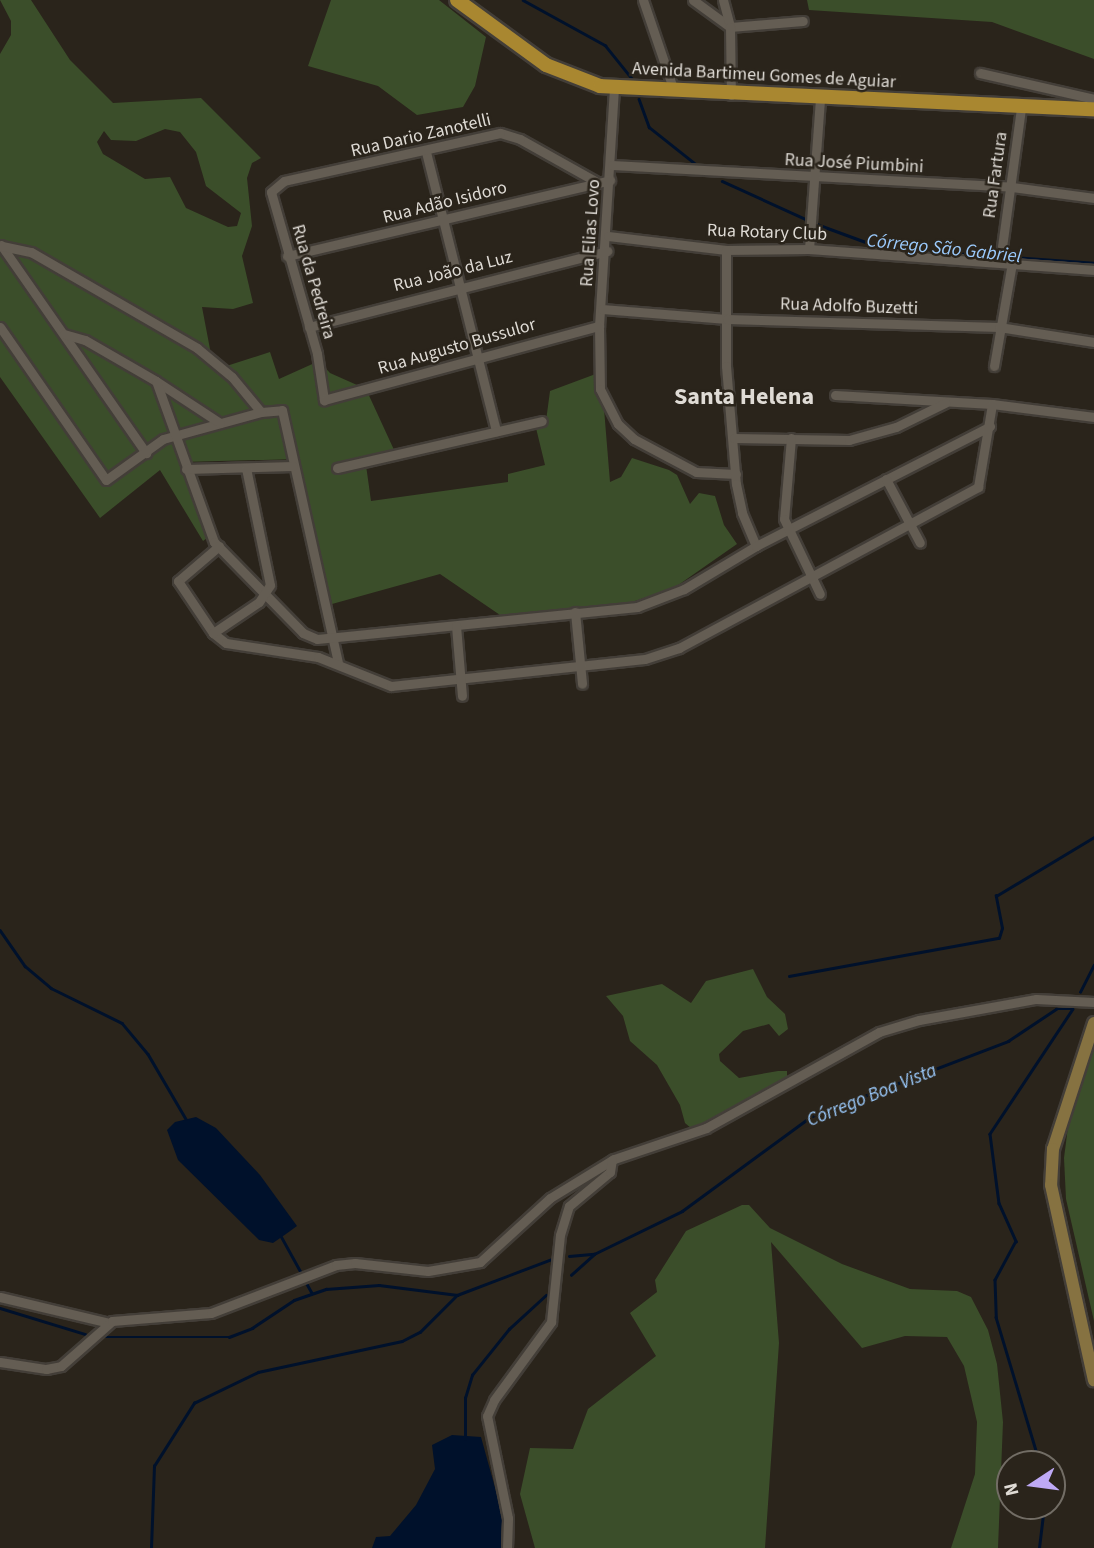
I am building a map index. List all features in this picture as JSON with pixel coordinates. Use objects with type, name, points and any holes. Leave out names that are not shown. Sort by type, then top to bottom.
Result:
[{"type":"main road","name":"Avenida Bartimeu Gomes de Aguiar","points":[[457,0],[559,72],[624,89],[1094,108]]},
{"type":"street","points":[[643,0],[675,92]]},
{"type":"street","points":[[693,0],[730,27],[803,21]]},
{"type":"street","points":[[723,0],[730,27],[731,94]]},
{"type":"street","points":[[980,74],[1094,99]]},
{"type":"street","name":"Rua Elias Lovo","points":[[624,89],[610,180],[607,251],[599,326],[598,381],[618,424],[634,439],[696,472],[736,474]]},
{"type":"street","points":[[809,249],[820,98]]},
{"type":"street","name":"Rua Fartura","points":[[1002,247],[1021,107]]},
{"type":"street","name":"Rua Dario Zanotelli","points":[[284,181],[508,134],[595,181]]},
{"type":"street","points":[[426,152],[496,431]]},
{"type":"street","name":"Rua José Piumbini","points":[[612,165],[1012,187],[1094,198]]},
{"type":"street","name":"Rua Adão Isidoro","points":[[288,256],[443,221],[595,181],[610,180]]},
{"type":"street","name":"Rua da Pedreira","points":[[284,181],[271,192],[309,327],[324,400]]},
{"type":"street","name":"Rua Rotary Club","points":[[608,236],[726,250],[809,249],[1094,270]]},
{"type":"street","points":[[1,245],[146,453]]},
{"type":"street","points":[[1,245],[31,253],[197,348],[232,377],[261,412]]},
{"type":"street","points":[[726,250],[736,474],[742,513],[756,546]]},
{"type":"street","name":"Rua João da Luz","points":[[309,327],[458,286],[607,251]]},
{"type":"street","points":[[994,366],[1012,263]]},
{"type":"street","name":"Rua Adolfo Buzetti","points":[[602,309],[727,319],[999,327],[1094,342]]},
{"type":"street","name":"Rua Augusto Bussulor","points":[[324,400],[599,326]]},
{"type":"street","points":[[0,327],[101,476],[113,478],[174,435],[261,412],[282,410],[338,663]]},
{"type":"street","points":[[64,334],[85,340],[156,381],[220,423]]},
{"type":"street","points":[[156,381],[186,469],[219,546],[303,633],[317,639],[575,612],[629,610],[660,600],[756,546],[990,426]]},
{"type":"street","points":[[835,394],[992,404],[1094,417]]},
{"type":"street","points":[[734,438],[829,441],[863,437],[896,427],[946,402]]},
{"type":"street","points":[[219,546],[178,582],[213,633],[239,646],[318,657],[391,686],[664,654],[978,487],[992,404]]},
{"type":"street","points":[[337,468],[541,421]]},
{"type":"street","points":[[790,438],[783,508],[787,530],[820,594]]},
{"type":"street","points":[[186,469],[293,466]]},
{"type":"street","points":[[213,633],[266,595],[270,580],[246,468]]},
{"type":"street","points":[[886,478],[920,543]]},
{"type":"street","points":[[575,612],[582,684]]},
{"type":"street","points":[[456,626],[462,696]]},
{"type":"street","points":[[317,639],[318,657]]},
{"type":"street","points":[[0,1297],[109,1323],[211,1313],[336,1265],[428,1271],[480,1262],[550,1198],[612,1160],[706,1128],[856,1042],[897,1025],[1036,999],[1094,1002]]},
{"type":"street","points":[[1094,1023],[1053,1149],[1051,1185],[1094,1380]]},
{"type":"street","points":[[507,1548],[508,1518],[487,1416],[500,1391],[551,1322],[560,1235],[569,1206],[610,1172],[612,1160]]},
{"type":"street","points":[[0,1362],[46,1369],[61,1366],[109,1323]]},
{"type":"green space","points":[[0,0],[31,0],[70,60],[113,103],[201,98],[261,158],[252,163],[247,178],[252,226],[242,256],[253,303],[233,309],[202,307],[214,370],[270,352],[279,379],[319,361],[330,373],[366,389],[395,452],[365,458],[371,501],[508,482],[508,474],[545,465],[536,428],[546,421],[550,391],[601,372],[610,482],[621,477],[632,458],[669,470],[677,475],[690,504],[699,493],[715,496],[724,525],[737,544],[674,588],[632,602],[500,615],[440,574],[332,604],[299,459],[182,462],[207,538],[203,541],[160,470],[100,518],[0,377],[0,54],[11,35],[11,21]],"holes":[[[165,129],[180,132],[196,152],[206,186],[241,213],[237,226],[228,227],[186,208],[170,177],[145,179],[103,154],[97,142],[104,131],[111,140],[136,141]]]},
{"type":"green space","points":[[331,0],[439,0],[486,37],[475,86],[463,107],[417,115],[378,86],[308,66]]},
{"type":"green space","points":[[807,0],[1094,0],[1094,59],[992,22],[809,10]]},
{"type":"green space","points":[[753,969],[767,997],[785,1014],[788,1029],[779,1036],[769,1024],[743,1031],[719,1054],[720,1061],[739,1078],[787,1071],[787,1081],[749,1108],[692,1129],[685,1123],[680,1105],[657,1065],[630,1041],[623,1016],[606,996],[662,984],[691,1003],[706,981]]},
{"type":"green space","points":[[1094,1029],[1094,1321],[1066,1199],[1064,1158],[1069,1119]]},
{"type":"green space","points":[[742,1205],[749,1205],[770,1228],[842,1264],[910,1289],[957,1291],[971,1297],[988,1330],[997,1364],[1003,1422],[1002,1450],[996,1450],[998,1548],[951,1548],[975,1474],[977,1422],[964,1366],[947,1337],[905,1336],[862,1348],[771,1242],[779,1343],[765,1548],[535,1548],[520,1494],[530,1448],[573,1449],[588,1409],[656,1356],[630,1313],[657,1292],[655,1280],[686,1231]]},
{"type":"water","points":[[196,1117],[216,1128],[260,1175],[297,1226],[273,1243],[259,1240],[178,1160],[167,1130],[175,1122]]},
{"type":"water","points":[[452,1435],[481,1437],[502,1513],[502,1548],[372,1548],[376,1537],[390,1536],[416,1505],[435,1469],[432,1445]]},
{"type":"waterway","name":"Córrego São Gabriel","points":[[523,0],[605,45],[634,81]]},
{"type":"waterway","name":"Córrego São Gabriel","points":[[639,99],[649,127],[697,165]]},
{"type":"waterway","name":"Córrego São Gabriel","points":[[722,181],[808,220]]},
{"type":"waterway","name":"Córrego São Gabriel","points":[[814,223],[882,248],[1094,263]]},
{"type":"waterway","points":[[789,976],[999,938],[1002,928],[996,896],[1094,837]]},
{"type":"waterway","points":[[0,930],[25,966],[51,988],[122,1023],[148,1054],[186,1119]]},
{"type":"waterway","name":"Córrego Boa Vista","points":[[1080,992],[1094,965]]},
{"type":"waterway","name":"Córrego Boa Vista","points":[[569,1256],[594,1254],[682,1211],[812,1116],[1008,1041],[1056,1009],[1073,1009],[990,1134],[999,1203],[1016,1241],[995,1280],[996,1317],[1036,1450]]},
{"type":"waterway","points":[[281,1236],[302,1274]]},
{"type":"waterway","points":[[571,1275],[594,1254]]},
{"type":"waterway","name":"Córrego Boa Vista","points":[[100,1337],[229,1337],[252,1328],[294,1300],[326,1289],[379,1285],[457,1295],[552,1259]]},
{"type":"waterway","points":[[307,1284],[312,1293]]},
{"type":"waterway","points":[[465,1439],[465,1398],[472,1375],[509,1329],[546,1295]]},
{"type":"waterway","points":[[151,1548],[154,1466],[194,1403],[258,1372],[402,1341],[420,1332],[456,1296]]},
{"type":"waterway","name":"Córrego Boa Vista","points":[[0,1308],[85,1334]]},
{"type":"waterway","points":[[1039,1548],[1042,1520]]},
{"type":"district","name":"Santa Helena","points":[[744,397]]}]
